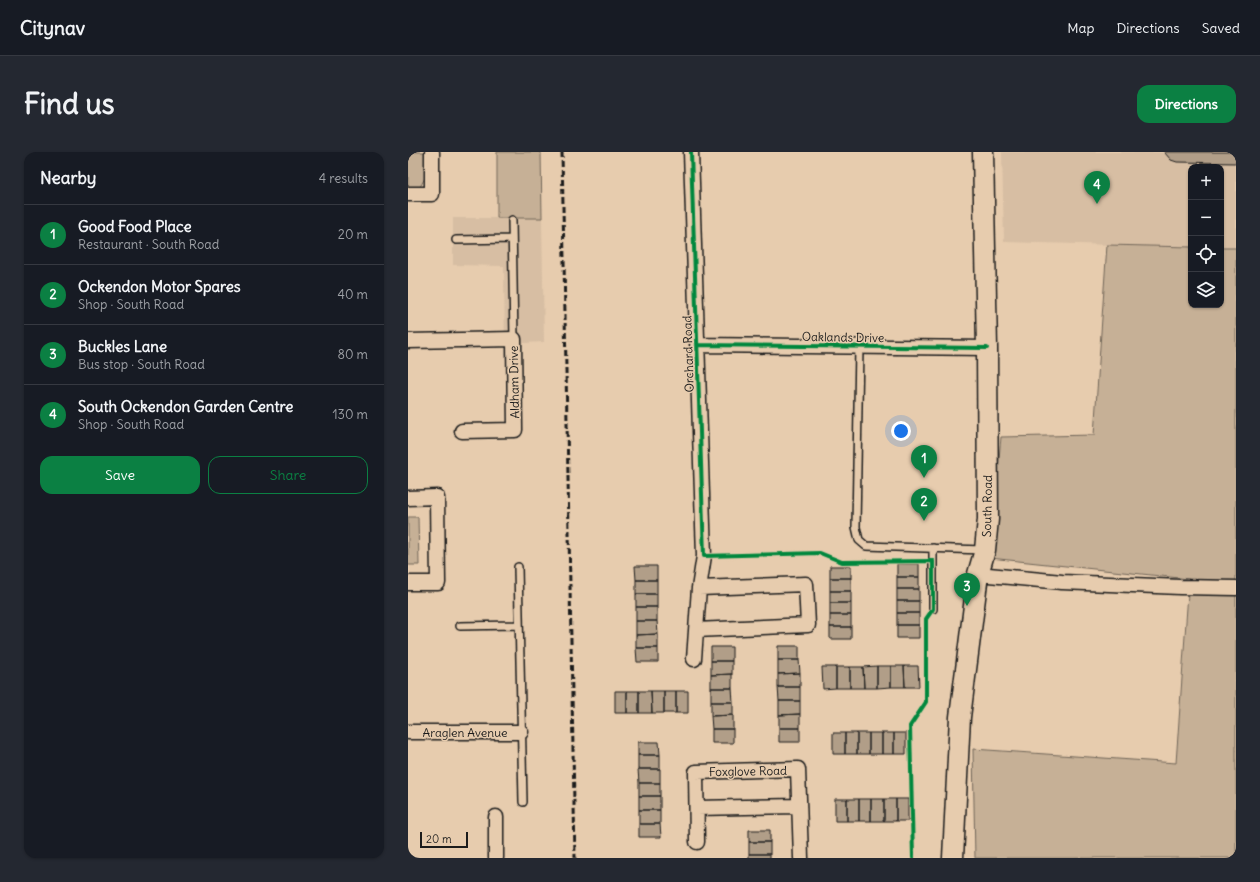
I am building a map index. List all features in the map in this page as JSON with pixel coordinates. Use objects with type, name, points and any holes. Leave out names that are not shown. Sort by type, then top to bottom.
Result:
[{"type":"main road","name":"South Road","points":[[953,858],[960,717],[978,574],[985,550],[988,519],[987,348],[983,152]]},
{"type":"street","points":[[408,194],[432,194],[432,152]]},
{"type":"street","name":"Orchard Road","points":[[691,152],[704,556],[699,588],[694,659]]},
{"type":"street","name":"Aldham Drive","points":[[408,340],[514,339],[515,430],[462,431]]},
{"type":"street","name":"Oaklands Drive","points":[[698,345],[987,348]]},
{"type":"street","points":[[408,498],[437,497],[438,583],[408,583]]},
{"type":"street","points":[[978,574],[1062,582],[1236,588]]},
{"type":"street","points":[[696,630],[808,625],[806,584],[699,588]]},
{"type":"street","name":"Araglen Avenue","points":[[408,732],[521,732]]},
{"type":"street","name":"Foxglove Road","points":[[697,842],[696,772],[798,769],[800,858]]},
{"type":"street","points":[[697,808],[799,806]]},
{"type":"street","points":[[496,817],[496,858]]},
{"type":"lane","points":[[512,220],[514,339]]},
{"type":"lane","points":[[456,240],[512,239]]},
{"type":"lane","points":[[860,347],[856,527],[859,540],[866,546],[985,550]]},
{"type":"lane","points":[[933,548],[933,609]]},
{"type":"lane","points":[[518,567],[523,802]]},
{"type":"lane","points":[[460,626],[519,625]]},
{"type":"shaded area","points":[[408,152],[427,152],[428,172],[419,189],[408,189]]},
{"type":"shaded area","points":[[497,152],[541,152],[542,218],[497,218]]},
{"type":"shaded area","points":[[1002,152],[1236,152],[1236,248],[1224,248],[1224,164],[1188,164],[1188,247],[1004,242]]},
{"type":"shaded area","points":[[453,218],[542,218],[544,342],[523,343],[523,357],[505,357],[504,266],[453,265]]},
{"type":"shaded area","points":[[1107,245],[1188,247],[1188,308],[1224,308],[1224,248],[1236,248],[1236,858],[975,858],[973,749],[1176,763],[1189,579],[990,558],[1001,437],[1094,435]]},
{"type":"shaded area","points":[[408,517],[418,517],[419,565],[408,565]]},
{"type":"building","points":[[1164,152],[1236,152],[1236,163],[1177,162],[1171,160]]},
{"type":"building","points":[[897,564],[919,564],[919,577],[897,577]]},
{"type":"building","points":[[635,566],[657,566],[657,580],[636,580]]},
{"type":"building","points":[[830,566],[851,566],[851,578],[830,578]]},
{"type":"building","points":[[897,577],[919,577],[919,589],[897,589]]},
{"type":"building","points":[[830,578],[851,578],[851,591],[830,591]]},
{"type":"building","points":[[636,580],[657,580],[657,594],[636,594]]},
{"type":"building","points":[[897,589],[919,589],[919,601],[897,601]]},
{"type":"building","points":[[830,591],[851,591],[851,603],[830,603]]},
{"type":"building","points":[[636,594],[657,594],[657,607],[636,607]]},
{"type":"building","points":[[897,601],[919,601],[919,613],[897,613]]},
{"type":"building","points":[[830,603],[851,603],[851,615],[830,615]]},
{"type":"building","points":[[636,607],[657,607],[657,621],[636,621]]},
{"type":"building","points":[[897,613],[919,613],[919,625],[897,625]]},
{"type":"building","points":[[830,615],[851,615],[851,627],[830,627]]},
{"type":"building","points":[[636,621],[657,621],[658,634],[636,635]]},
{"type":"building","points":[[897,625],[919,625],[919,638],[897,638]]},
{"type":"building","points":[[830,627],[851,627],[851,639],[830,639]]},
{"type":"building","points":[[658,634],[658,648],[636,648],[636,635]]},
{"type":"building","points":[[778,646],[799,646],[799,660],[778,660]]},
{"type":"building","points":[[711,647],[732,647],[732,661],[711,661]]},
{"type":"building","points":[[636,648],[658,648],[658,662],[637,662]]},
{"type":"building","points":[[778,660],[799,660],[800,673],[778,674]]},
{"type":"building","points":[[711,661],[732,661],[732,674],[711,675]]},
{"type":"building","points":[[877,666],[891,666],[891,687],[877,688]]},
{"type":"building","points":[[877,666],[877,688],[864,688],[863,667]]},
{"type":"building","points":[[891,666],[904,666],[905,687],[891,687]]},
{"type":"building","points":[[904,666],[918,666],[919,687],[905,687]]},
{"type":"building","points":[[822,667],[836,667],[836,688],[823,689]]},
{"type":"building","points":[[836,667],[850,667],[850,688],[836,688]]},
{"type":"building","points":[[850,667],[863,667],[864,688],[850,688]]},
{"type":"building","points":[[800,673],[800,687],[778,687],[778,674]]},
{"type":"building","points":[[732,674],[732,688],[711,688],[711,675]]},
{"type":"building","points":[[778,687],[800,687],[800,701],[779,701]]},
{"type":"building","points":[[711,688],[732,688],[733,702],[711,702]]},
{"type":"building","points":[[615,691],[627,691],[627,713],[615,713]]},
{"type":"building","points":[[627,691],[639,691],[639,713],[627,713]]},
{"type":"building","points":[[639,691],[651,691],[652,713],[639,713]]},
{"type":"building","points":[[651,691],[664,691],[664,713],[652,713]]},
{"type":"building","points":[[664,691],[676,691],[676,713],[664,713]]},
{"type":"building","points":[[676,691],[688,691],[688,713],[676,713]]},
{"type":"building","points":[[779,701],[800,701],[800,714],[779,715]]},
{"type":"building","points":[[711,702],[733,702],[733,715],[711,716]]},
{"type":"building","points":[[800,714],[800,728],[779,728],[779,715]]},
{"type":"building","points":[[733,715],[733,729],[712,729],[711,716]]},
{"type":"building","points":[[779,728],[800,728],[800,742],[779,742]]},
{"type":"building","points":[[712,729],[733,729],[733,743],[712,743]]},
{"type":"building","points":[[833,733],[845,733],[845,754],[833,754]]},
{"type":"building","points":[[845,733],[857,733],[857,754],[845,754]]},
{"type":"building","points":[[857,733],[869,733],[869,754],[857,754]]},
{"type":"building","points":[[869,733],[882,733],[882,754],[869,754]]},
{"type":"building","points":[[882,733],[894,733],[894,754],[882,754]]},
{"type":"building","points":[[894,733],[906,733],[906,754],[894,754]]},
{"type":"building","points":[[638,742],[659,742],[660,755],[638,755]]},
{"type":"building","points":[[638,755],[660,755],[660,769],[638,769]]},
{"type":"building","points":[[638,769],[660,769],[660,783],[639,783]]},
{"type":"building","points":[[639,783],[660,783],[660,796],[639,796]]},
{"type":"building","points":[[639,796],[660,796],[660,810],[639,810]]},
{"type":"building","points":[[835,799],[847,799],[847,821],[835,821]]},
{"type":"building","points":[[847,799],[859,799],[859,821],[847,821]]},
{"type":"building","points":[[859,799],[871,799],[871,821],[859,821]]},
{"type":"building","points":[[871,799],[884,799],[884,821],[871,821]]},
{"type":"building","points":[[884,799],[896,799],[896,821],[884,821]]},
{"type":"building","points":[[896,799],[908,799],[908,821],[896,821]]},
{"type":"building","points":[[639,810],[660,810],[660,824],[639,824]]},
{"type":"building","points":[[639,824],[660,824],[661,837],[639,837]]},
{"type":"building","points":[[749,830],[770,830],[770,842],[749,842]]},
{"type":"building","points":[[749,842],[770,842],[770,854],[749,854]]},
{"type":"building","points":[[749,854],[770,854],[770,858],[749,858]]},
{"type":"railway","points":[[562,152],[575,858]]},
{"type":"cycle path","points":[[691,152],[704,556],[820,553],[842,562],[933,561],[933,609],[926,619],[926,702],[910,726],[913,858]]},
{"type":"cycle path","points":[[698,345],[987,348]]},
{"type":"place","name":"South Ockendon Garden Centre","points":[[1097,204]]},
{"type":"place","name":"Good Food Place","points":[[924,478]]},
{"type":"place","name":"Ockendon Motor Spares","points":[[924,521]]},
{"type":"place","name":"Buckles Lane","points":[[967,606]]}]
